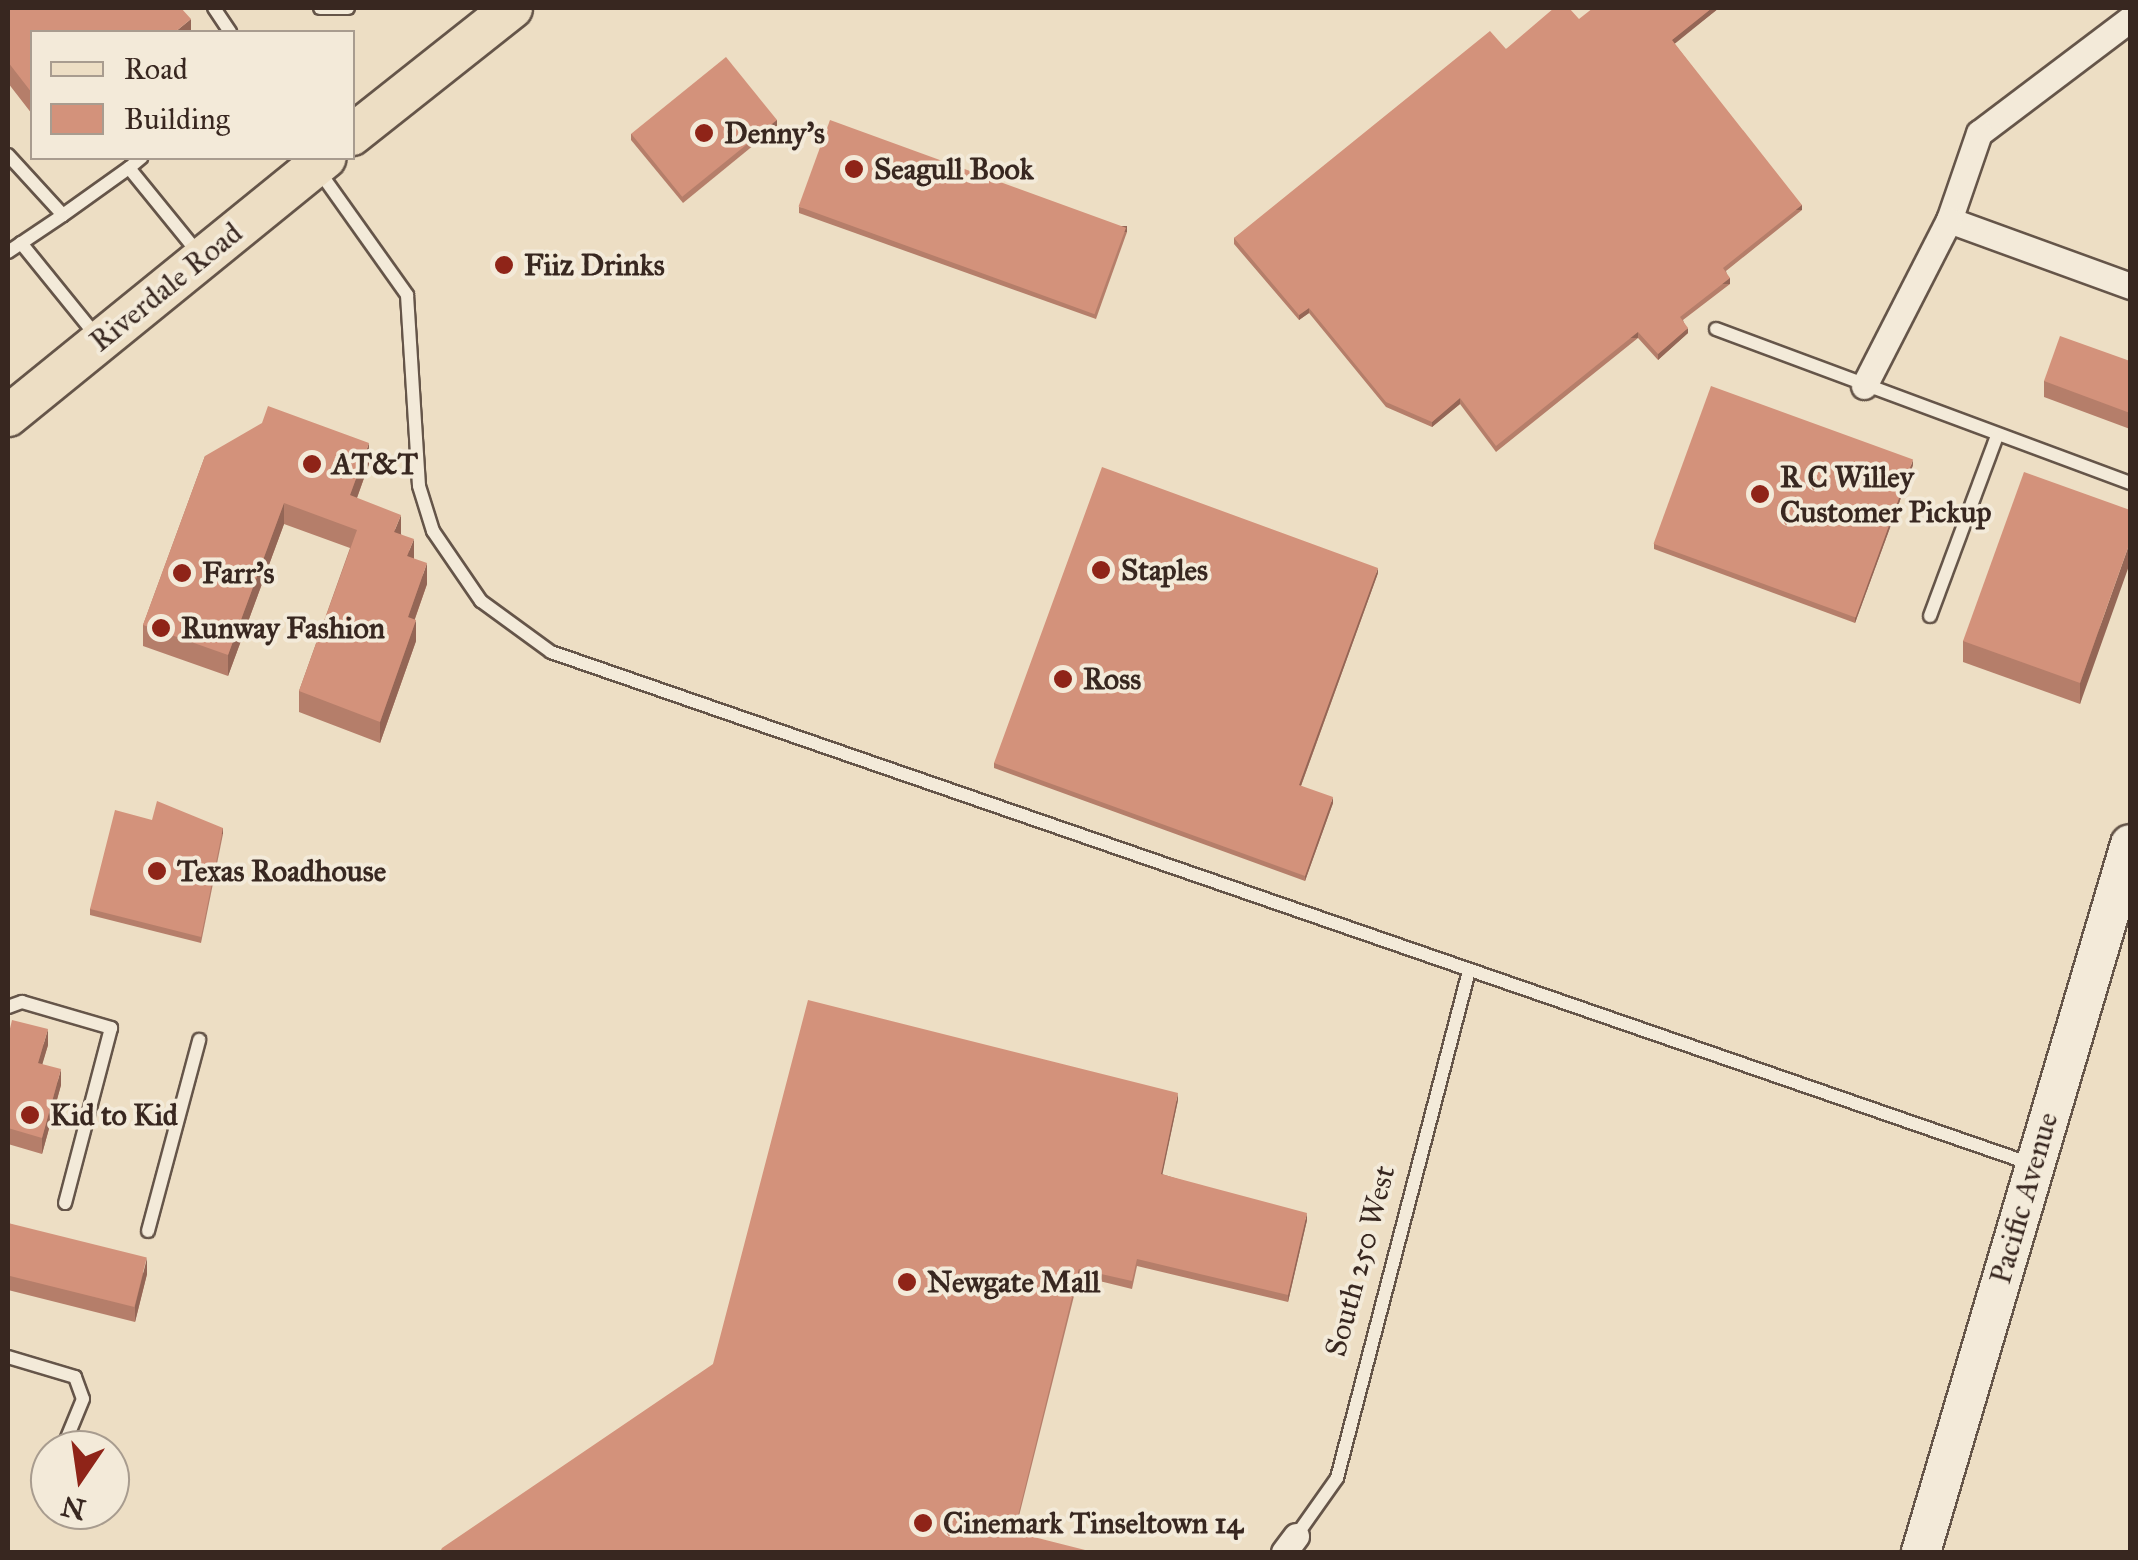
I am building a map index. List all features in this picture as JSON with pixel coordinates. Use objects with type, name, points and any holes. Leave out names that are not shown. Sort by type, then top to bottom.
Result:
[{"type":"main road","points":[[355,133],[512,8]]},
{"type":"main road","name":"Riverdale Road","points":[[8,416],[317,160]]},
{"type":"street","points":[[1864,386],[1949,220],[1978,133],[2130,17]]},
{"type":"street","points":[[1949,220],[2130,286]]},
{"type":"street","name":"Pacific Avenue","points":[[1921,1552],[2130,844]]},
{"type":"lane","points":[[214,8],[229,30]]},
{"type":"lane","points":[[320,8],[348,8]]},
{"type":"lane","points":[[8,155],[63,215]]},
{"type":"lane","points":[[8,252],[139,160]]},
{"type":"lane","points":[[317,160],[407,295],[417,348],[416,466],[433,531],[462,578],[515,631],[551,652],[2034,1165]]},
{"type":"lane","points":[[129,168],[203,258]]},
{"type":"lane","points":[[22,243],[100,340]]},
{"type":"lane","points":[[1716,330],[2130,483]]},
{"type":"lane","points":[[1930,616],[1997,436]]},
{"type":"lane","name":"South 250 West","points":[[1290,1544],[1337,1478],[1469,971]]},
{"type":"lane","points":[[8,1007],[22,1002],[110,1028],[65,1203]]},
{"type":"lane","points":[[148,1231],[199,1040]]},
{"type":"lane","points":[[8,1357],[76,1377],[83,1399],[70,1430]]},
{"type":"building","points":[[8,8],[181,8],[191,19],[177,30],[30,30],[30,90],[8,62]]},
{"type":"building","points":[[1554,8],[1569,8],[1579,19],[1593,8],[1712,8],[1672,40],[1802,205],[1723,268],[1730,278],[1680,317],[1688,328],[1658,354],[1638,332],[1496,446],[1460,398],[1432,422],[1386,402],[1309,308],[1299,315],[1234,238],[1490,31],[1506,49]]},
{"type":"building","name":"Denny's","points":[[726,57],[777,120],[682,197],[631,134]]},
{"type":"building","points":[[830,120],[1126,228],[1095,314],[799,206]]},
{"type":"building","points":[[2060,336],[2130,361],[2130,413],[2044,381]]},
{"type":"building","points":[[1711,386],[1913,460],[1856,617],[1654,544]]},
{"type":"building","points":[[268,406],[369,443],[350,495],[401,515],[394,532],[414,539],[407,556],[427,563],[408,617],[416,620],[380,722],[299,691],[357,530],[284,503],[228,655],[143,625],[205,456],[262,423]]},
{"type":"building","points":[[1102,467],[1378,568],[1299,785],[1333,797],[1305,876],[994,763]]},
{"type":"building","points":[[2024,472],[2130,510],[2130,542],[2080,683],[1963,641]]},
{"type":"building","name":"Texas Roadhouse","points":[[157,801],[223,828],[201,937],[90,909],[115,810],[152,820]]},
{"type":"building","name":"Newgate Mall","points":[[808,1000],[1178,1093],[1161,1174],[1307,1213],[1288,1295],[1137,1259],[1132,1281],[1079,1269],[1014,1532],[1093,1552],[440,1552],[713,1364]]},
{"type":"building","name":"Kid to Kid","points":[[12,1020],[48,1029],[38,1063],[61,1069],[42,1138],[8,1128],[8,1037]]},
{"type":"building","points":[[8,1223],[147,1258],[134,1307],[8,1276]]},
{"type":"place","name":"Denny's","points":[[704,133]]},
{"type":"place","name":"Seagull Book","points":[[854,169]]},
{"type":"place","name":"Fiiz Drinks","points":[[504,265]]},
{"type":"place","name":"AT&T","points":[[312,464]]},
{"type":"place","name":"R C Willey Customer Pickup","points":[[1760,494]]},
{"type":"place","name":"Staples","points":[[1101,570]]},
{"type":"place","name":"Farr's","points":[[182,573]]},
{"type":"place","name":"Runway Fashion","points":[[161,628]]},
{"type":"place","name":"Ross","points":[[1063,679]]},
{"type":"place","name":"Texas Roadhouse","points":[[157,871]]},
{"type":"place","name":"Kid to Kid","points":[[30,1115]]},
{"type":"place","name":"Newgate Mall","points":[[907,1282]]},
{"type":"place","name":"Cinemark Tinseltown 14","points":[[923,1523]]}]
